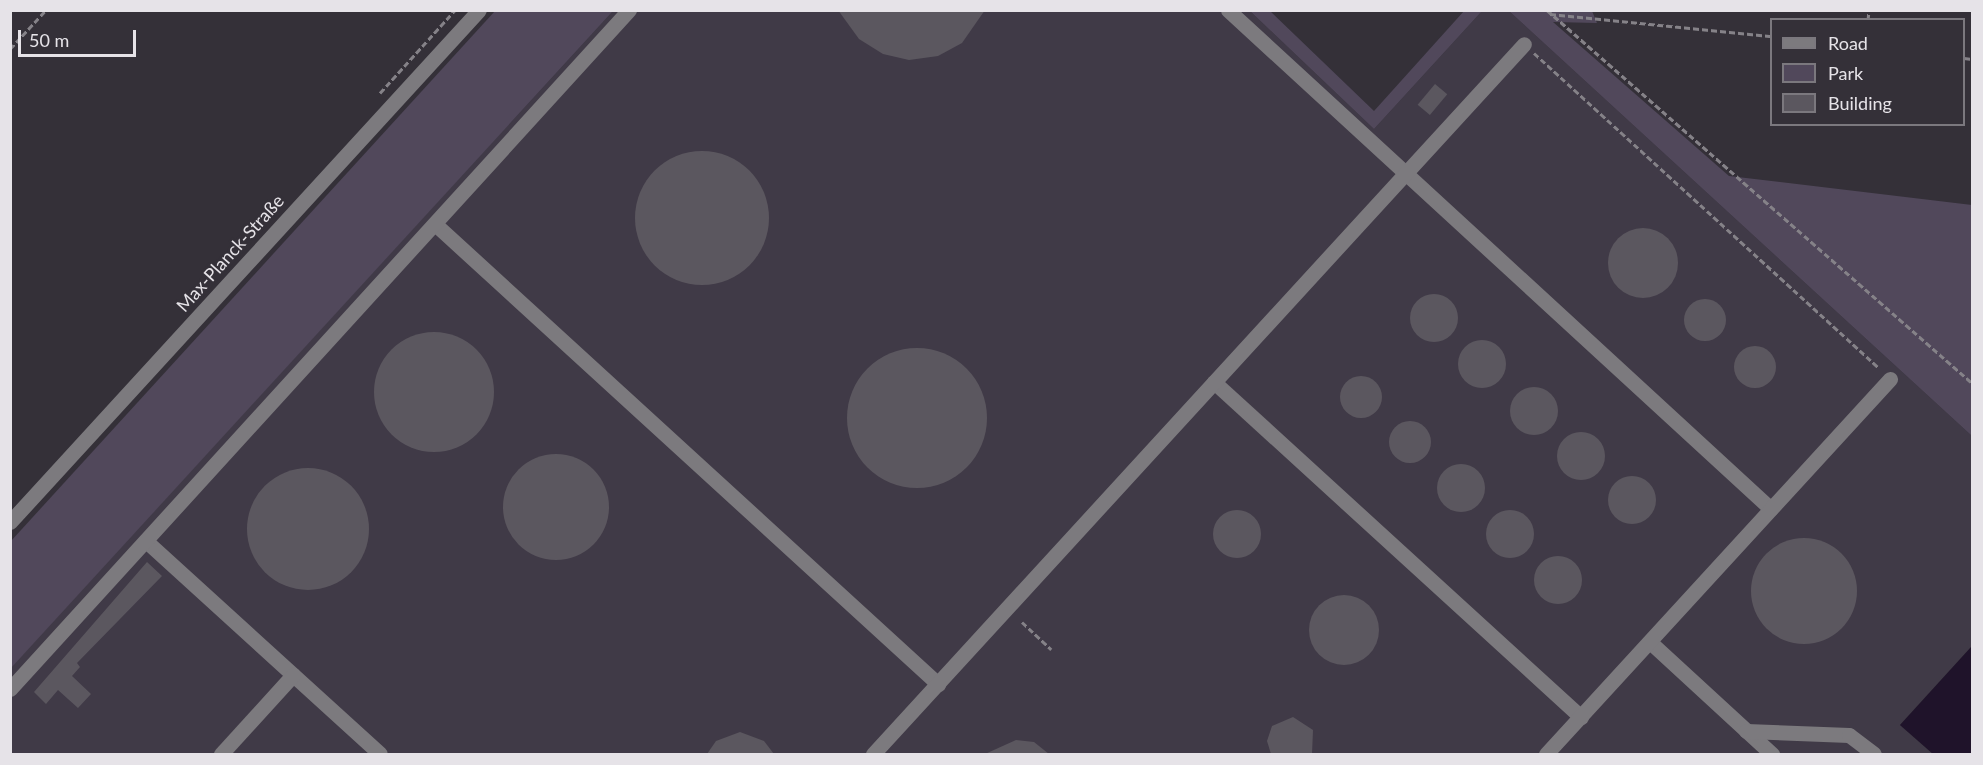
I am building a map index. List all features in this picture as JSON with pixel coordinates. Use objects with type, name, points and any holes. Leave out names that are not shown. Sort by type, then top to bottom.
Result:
[{"type":"street","name":"Max-Planck-Straße","points":[[10,522],[479,10]]},
{"type":"street","points":[[10,689],[629,10]]},
{"type":"street","points":[[1228,10],[1772,509]]},
{"type":"street","points":[[873,754],[1524,44]]},
{"type":"street","points":[[435,224],[938,684]]},
{"type":"street","points":[[1546,754],[1890,379]]},
{"type":"street","points":[[1214,382],[1581,717]]},
{"type":"street","points":[[146,542],[380,754]]},
{"type":"street","points":[[1650,642],[1772,754]]},
{"type":"street","points":[[221,754],[293,675]]},
{"type":"street","points":[[1746,731],[1849,735],[1874,754]]},
{"type":"path","points":[[10,49],[46,10]]},
{"type":"path","points":[[1548,12],[1770,36]]},
{"type":"path","points":[[1548,12],[1972,383]]},
{"type":"path","points":[[1524,44],[1890,379]]},
{"type":"path","points":[[1022,622],[1052,649]]},
{"type":"shaded area","points":[[613,11],[1250,11],[1374,129],[1482,11],[1509,11],[1972,436],[1972,646],[1900,725],[1933,754],[11,754],[10,668]]},
{"type":"shaded area","points":[[1972,646],[1972,754],[1933,754],[1900,725]]},
{"type":"green space","points":[[495,11],[613,11],[11,668],[11,541]]},
{"type":"green space","points":[[1250,11],[1270,11],[1374,111],[1464,11],[1482,11],[1374,129]]},
{"type":"green space","points":[[1509,11],[1592,11],[1597,23],[1553,22],[1729,176],[1972,205],[1972,436]]},
{"type":"building","points":[[838,10],[985,10],[962,43],[938,56],[909,60],[883,54],[859,39]]},
{"type":"building","points":[[1435,84],[1447,94],[1430,115],[1418,105]]},
{"type":"building","points":[[702,151],[728,156],[749,171],[764,192],[769,218],[764,244],[749,265],[728,280],[702,285],[676,280],[655,265],[640,244],[635,218],[640,192],[655,171],[676,156]]},
{"type":"building","points":[[1643,228],[1656,231],[1668,238],[1675,250],[1678,263],[1675,276],[1668,288],[1656,295],[1643,298],[1630,295],[1618,288],[1611,276],[1608,263],[1611,250],[1618,238],[1630,231]]},
{"type":"building","points":[[1429,294],[1439,294],[1454,304],[1458,318],[1454,332],[1448,338],[1439,342],[1429,342],[1414,332],[1410,323],[1410,313],[1420,298]]},
{"type":"building","points":[[1705,299],[1720,305],[1726,320],[1720,335],[1705,341],[1690,335],[1684,320],[1690,305]]},
{"type":"building","points":[[434,332],[457,337],[476,350],[489,369],[494,392],[489,415],[476,434],[457,447],[434,452],[411,447],[392,434],[379,415],[374,392],[379,369],[392,350],[411,337]]},
{"type":"building","points":[[1477,340],[1487,340],[1499,347],[1506,359],[1506,369],[1499,381],[1487,388],[1477,388],[1462,377],[1458,369],[1458,359],[1469,344]]},
{"type":"building","points":[[1755,346],[1770,352],[1776,367],[1770,382],[1755,388],[1740,382],[1734,367],[1740,352]]},
{"type":"building","points":[[917,348],[944,353],[966,369],[982,391],[987,418],[982,445],[966,467],[944,483],[917,488],[890,483],[868,467],[852,445],[847,418],[852,391],[868,369],[890,353]]},
{"type":"building","points":[[1361,376],[1376,382],[1382,397],[1376,412],[1361,418],[1346,412],[1340,397],[1346,382]]},
{"type":"building","points":[[1529,387],[1539,387],[1554,397],[1558,411],[1554,425],[1548,431],[1539,435],[1529,435],[1514,425],[1510,416],[1510,406],[1520,391]]},
{"type":"building","points":[[1410,421],[1425,427],[1431,442],[1425,457],[1410,463],[1395,457],[1389,442],[1395,427]]},
{"type":"building","points":[[1576,432],[1586,432],[1601,442],[1605,456],[1601,470],[1595,476],[1586,480],[1576,480],[1561,470],[1557,461],[1557,451],[1567,436]]},
{"type":"building","points":[[556,454],[576,458],[593,470],[605,487],[609,507],[605,527],[593,544],[576,556],[556,560],[536,556],[519,544],[507,527],[503,507],[507,487],[519,470],[536,458]]},
{"type":"building","points":[[1456,464],[1466,464],[1481,474],[1485,488],[1481,502],[1475,508],[1466,512],[1456,512],[1441,502],[1437,493],[1437,483],[1447,468]]},
{"type":"building","points":[[308,468],[331,473],[342,478],[351,486],[359,495],[364,506],[369,529],[364,552],[359,563],[351,572],[342,580],[331,585],[308,590],[285,585],[274,580],[265,572],[257,563],[252,552],[247,529],[252,506],[257,495],[265,486],[274,478],[285,473]]},
{"type":"building","points":[[1627,476],[1637,476],[1649,483],[1656,495],[1656,505],[1649,517],[1637,524],[1627,524],[1612,513],[1608,505],[1608,495],[1619,480]]},
{"type":"building","points":[[1232,510],[1242,510],[1254,517],[1261,529],[1261,539],[1254,551],[1242,558],[1232,558],[1217,547],[1213,539],[1213,529],[1224,514]]},
{"type":"building","points":[[1505,510],[1515,510],[1530,520],[1534,534],[1530,548],[1524,554],[1515,558],[1505,558],[1490,548],[1486,539],[1486,529],[1496,514]]},
{"type":"building","points":[[1804,538],[1824,542],[1842,553],[1853,571],[1857,591],[1853,611],[1842,629],[1824,640],[1804,644],[1784,640],[1766,629],[1755,611],[1751,591],[1755,571],[1766,553],[1784,542]]},
{"type":"building","points":[[1553,556],[1563,556],[1575,563],[1582,575],[1582,585],[1575,597],[1563,604],[1553,604],[1538,593],[1534,585],[1534,575],[1545,560]]},
{"type":"building","points":[[147,562],[162,576],[77,663],[80,667],[72,676],[91,694],[78,708],[58,690],[46,704],[34,692]]},
{"type":"building","points":[[1351,595],[1364,601],[1373,610],[1377,616],[1379,630],[1377,644],[1369,655],[1358,663],[1337,665],[1319,655],[1311,644],[1309,623],[1319,605],[1330,597]]},
{"type":"building","points":[[1293,717],[1313,730],[1312,754],[1271,754],[1267,741],[1272,726]]},
{"type":"building","points":[[740,732],[764,741],[774,754],[707,754],[716,741]]},
{"type":"building","points":[[1016,740],[1034,742],[1049,754],[985,754]]}]
